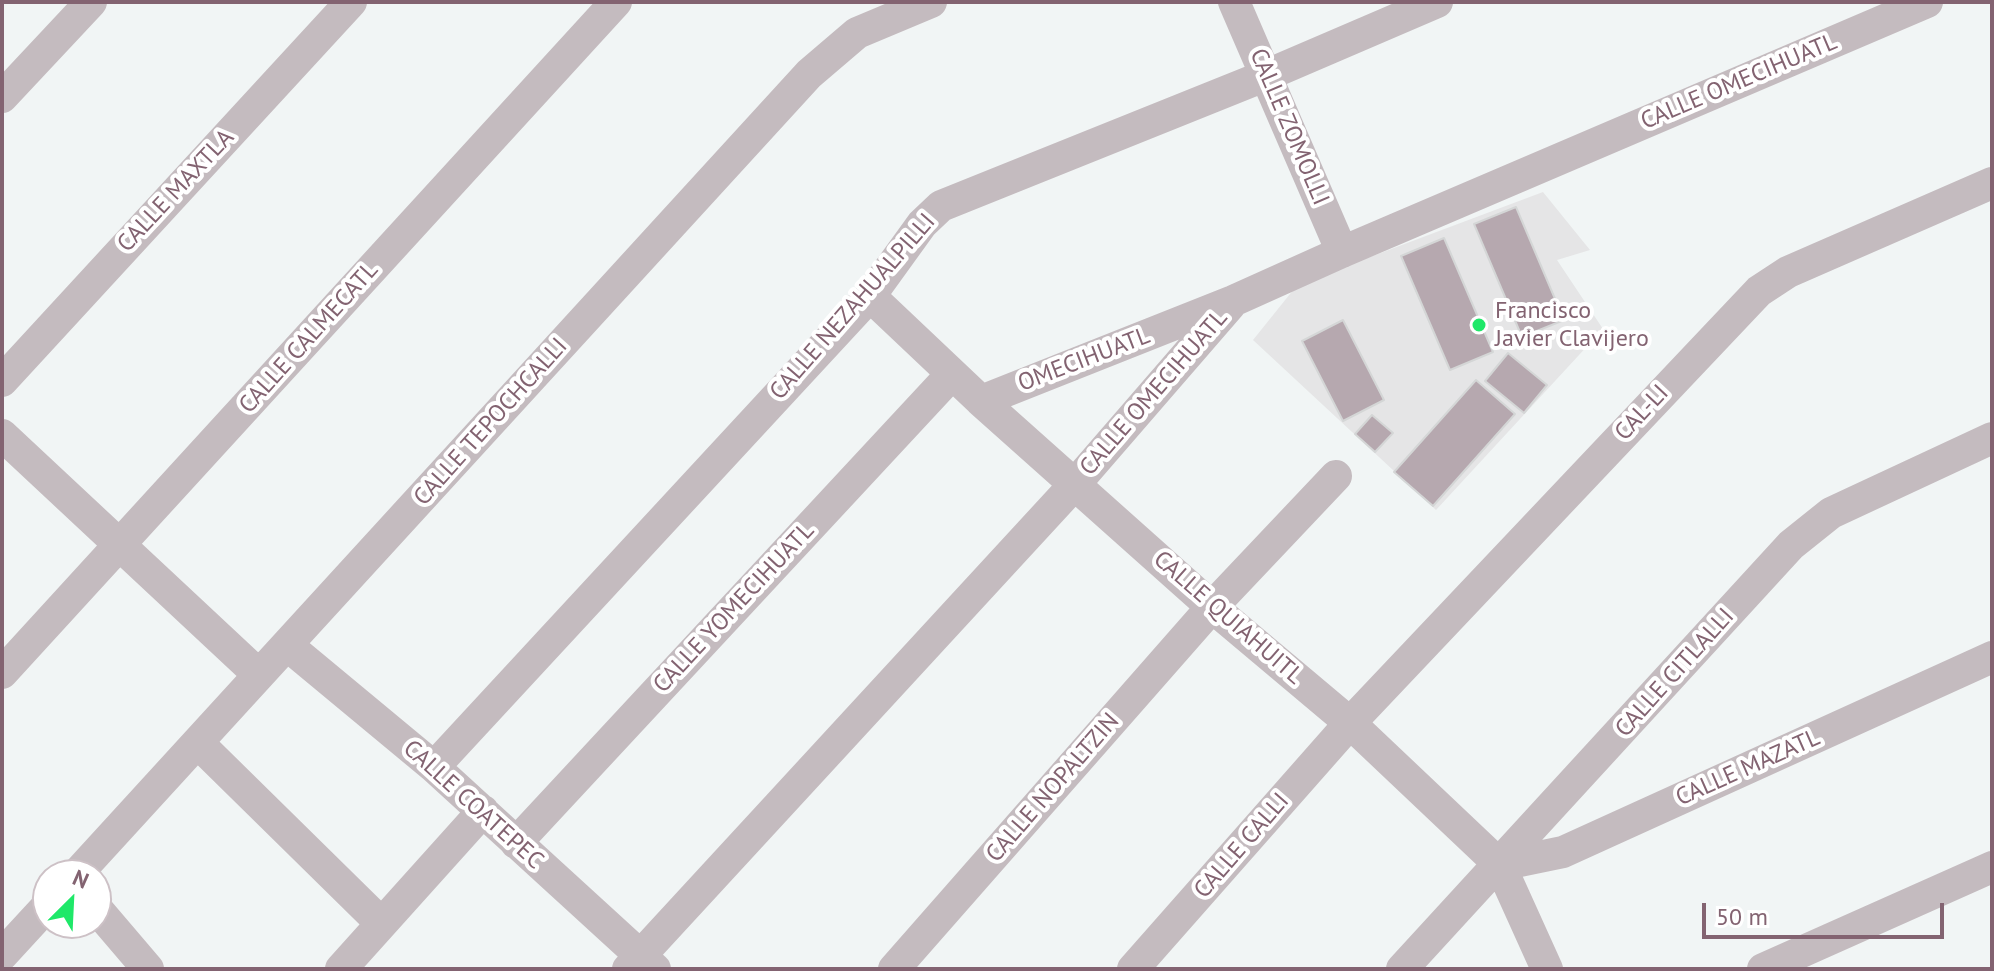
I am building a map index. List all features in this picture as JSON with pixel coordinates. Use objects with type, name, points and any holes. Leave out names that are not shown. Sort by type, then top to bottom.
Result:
[{"type":"street","points":[[2,97],[91,2]]},
{"type":"street","name":"CALLE MAXTLA","points":[[2,381],[351,2]]},
{"type":"street","name":"CALLE CALMECATL","points":[[2,673],[616,2]]},
{"type":"street","name":"CALLE TEPOCHCALLI","points":[[91,859],[809,74],[857,33],[931,2]]},
{"type":"street","name":"CALLE ZOMOLLI","points":[[1234,2],[1342,252]]},
{"type":"street","name":"CALLE NEZAHUALPILLI","points":[[434,767],[870,296],[922,224],[941,206],[1267,75],[1437,2]]},
{"type":"street","name":"CALLE OMECIHUATL","points":[[641,965],[1075,484],[1233,301],[1927,2]]},
{"type":"street","name":"CAL-LI","points":[[1350,723],[1759,291],[1788,272],[1992,183]]},
{"type":"street","name":"CALLE QUIAHUITL","points":[[870,296],[981,401],[1212,607],[1350,723],[1500,865],[1547,969]]},
{"type":"street","name":"OMECIHUATL","points":[[981,401],[1233,301]]},
{"type":"street","name":"CALLE YOMECIHUATL","points":[[516,843],[952,374]]},
{"type":"street","points":[[2,435],[259,675]]},
{"type":"street","name":"CALLE CITLALLI","points":[[1402,969],[1791,545],[1831,513],[1992,438]]},
{"type":"street","name":"CALLE NOPALTZIN","points":[[894,969],[1212,607],[1336,476]]},
{"type":"street","name":"CALLE COATEPEC","points":[[287,645],[483,811],[641,965]]},
{"type":"street","name":"CALLE MAZATL","points":[[1500,865],[1563,852],[1992,657]]},
{"type":"street","name":"CALLE CALLI","points":[[1133,969],[1350,723]]},
{"type":"street","points":[[198,743],[381,923]]},
{"type":"street","points":[[341,969],[483,811]]},
{"type":"street","points":[[1763,969],[1992,867]]},
{"type":"street","points":[[2,955],[32,922]]},
{"type":"street","points":[[112,927],[148,969]]},
{"type":"shaded area","points":[[1543,192],[1590,250],[1557,260],[1603,329],[1436,510],[1253,340],[1298,284]]},
{"type":"building","points":[[1516,207],[1564,320],[1522,337],[1474,224]]},
{"type":"building","points":[[1444,238],[1493,352],[1450,370],[1401,256]]},
{"type":"building","points":[[1343,320],[1384,400],[1343,421],[1302,341]]},
{"type":"building","points":[[1508,353],[1547,385],[1524,413],[1485,381]]},
{"type":"building","points":[[1476,380],[1515,414],[1433,506],[1394,472]]},
{"type":"building","points":[[1372,415],[1393,433],[1375,452],[1355,434]]},
{"type":"place","name":"Francisco Javier Clavijero","points":[[1479,325]]}]
